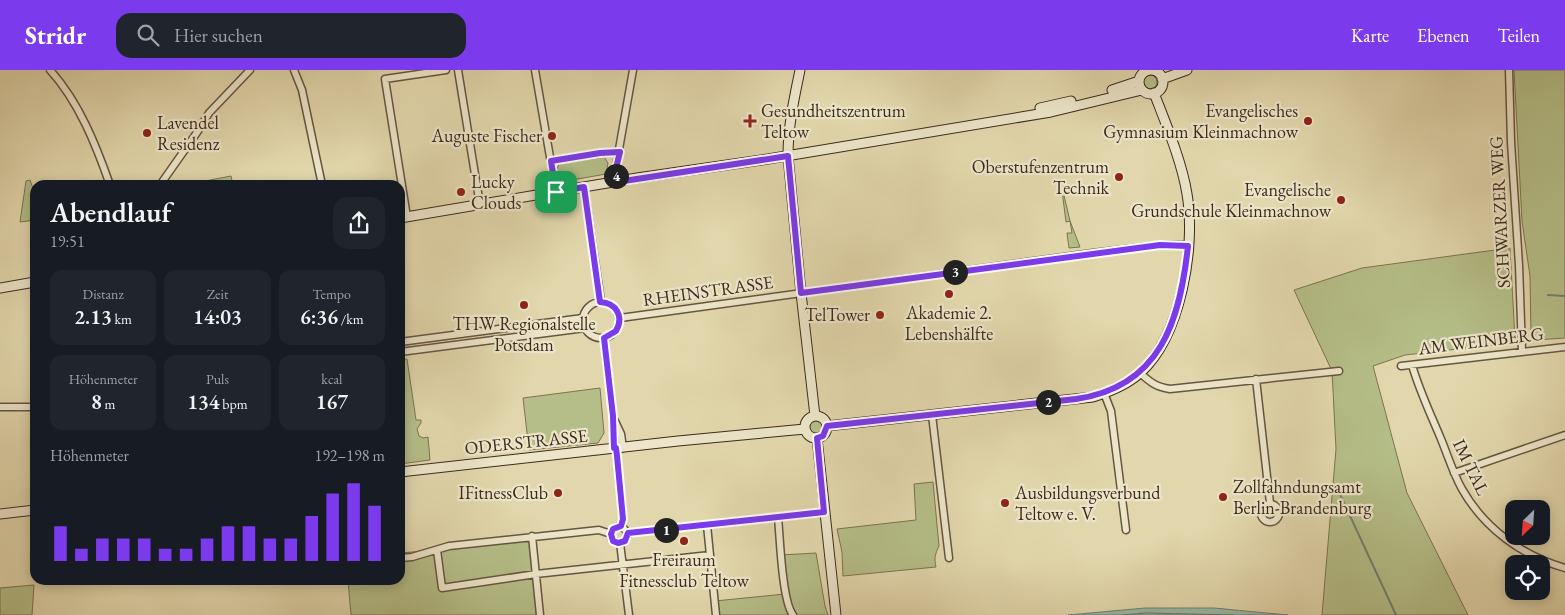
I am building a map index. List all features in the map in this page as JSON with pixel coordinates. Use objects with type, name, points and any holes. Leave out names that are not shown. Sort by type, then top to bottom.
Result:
[{"type":"street","points":[[50,70],[82,118],[99,151],[108,180]]},
{"type":"street","points":[[164,180],[209,113],[250,70]]},
{"type":"street","points":[[294,70],[302,90],[321,180]]},
{"type":"street","points":[[398,180],[385,79],[446,70]]},
{"type":"street","points":[[458,70],[480,205]]},
{"type":"street","points":[[535,70],[556,192]]},
{"type":"street","points":[[617,182],[615,172],[633,70]]},
{"type":"street","points":[[800,70],[788,136],[788,156],[815,416]]},
{"type":"street","points":[[1147,70],[1157,72],[1162,79],[1161,88],[1154,93],[1148,93],[1140,85],[1141,75],[1147,70]]},
{"type":"street","points":[[1162,79],[1187,70]]},
{"type":"street","name":"SCHWARZER WEG","points":[[1509,70],[1522,351]]},
{"type":"street","points":[[405,218],[584,187],[788,156],[1057,110],[1140,85]]},
{"type":"street","points":[[827,426],[1076,399],[1104,393],[1128,382],[1140,373],[1163,342],[1178,305],[1185,277],[1188,246],[1187,194],[1181,168],[1154,93]]},
{"type":"street","points":[[551,161],[600,153],[620,152]]},
{"type":"street","points":[[584,187],[600,302],[587,308],[583,318],[585,328],[595,337],[604,338],[613,416],[621,434],[618,448],[623,519],[621,526]]},
{"type":"street","name":"RHEINSTRASSE","points":[[620,318],[1102,251],[1160,245],[1188,246]]},
{"type":"street","points":[[0,288],[30,283]]},
{"type":"street","name":"RHEINSTRASSE","points":[[600,302],[612,305],[620,318],[616,331],[604,338]]},
{"type":"street","points":[[405,342],[583,318]]},
{"type":"street","points":[[507,328],[508,338]]},
{"type":"street","points":[[405,351],[585,328]]},
{"type":"street","points":[[414,341],[415,350]]},
{"type":"street","name":"AM WEINBERG","points":[[1401,366],[1565,347]]},
{"type":"street","name":"IM TAL","points":[[1412,364],[1428,410],[1454,473],[1474,508],[1521,550],[1539,560],[1565,568]]},
{"type":"street","points":[[1140,373],[1150,384],[1158,388],[1170,389],[1339,371]]},
{"type":"street","points":[[1256,379],[1270,503]]},
{"type":"street","points":[[1104,393],[1111,411],[1126,530]]},
{"type":"street","points":[[0,407],[30,407]]},
{"type":"street","points":[[932,415],[949,558]]},
{"type":"street","points":[[815,416],[824,420],[827,426],[823,436],[817,438],[810,437],[805,429],[806,422],[815,416]]},
{"type":"street","name":"ODERSTRASSE","points":[[405,471],[805,429]]},
{"type":"street","points":[[1454,473],[1565,435]]},
{"type":"street","points":[[817,438],[836,615]]},
{"type":"street","points":[[0,514],[30,511]]},
{"type":"street","points":[[628,533],[824,512]]},
{"type":"street","points":[[778,517],[786,594],[789,609],[793,615]]},
{"type":"street","points":[[707,525],[716,615]]},
{"type":"street","points":[[621,526],[628,533],[627,539],[620,543],[613,541],[611,534],[613,529],[621,526]]},
{"type":"street","points":[[405,558],[449,546],[532,536],[599,530],[611,534]]},
{"type":"street","points":[[532,536],[540,615]]},
{"type":"street","points":[[620,543],[629,615]]},
{"type":"street","points":[[437,550],[442,588],[536,574],[710,555]]},
{"type":"green space","points":[[1514,70],[1565,70],[1565,338],[1535,340],[1531,336],[1530,276],[1522,221]]},
{"type":"green space","points":[[1147,75],[1153,75],[1157,82],[1153,89],[1147,89],[1143,85],[1143,79]]},
{"type":"green space","points":[[604,157],[608,163],[606,174],[561,182],[556,171],[559,164]]},
{"type":"green space","points":[[231,176],[232,180],[210,180]]},
{"type":"green space","points":[[30,180],[30,221],[20,222],[26,181]]},
{"type":"green space","points":[[1061,183],[1070,221],[1066,222]]},
{"type":"green space","points":[[1070,221],[1080,247],[1069,248],[1067,233],[1072,233]]},
{"type":"green space","points":[[1510,248],[1515,339],[1511,343],[1405,355],[1373,366],[1407,493],[1468,615],[1322,615],[1336,449],[1332,371],[1294,290],[1362,268]]},
{"type":"green space","points":[[405,359],[407,359],[416,420],[421,420],[417,429],[419,436],[423,438],[428,437],[430,460],[405,463]]},
{"type":"green space","points":[[600,388],[604,433],[598,443],[529,450],[523,398]]},
{"type":"green space","points":[[813,420],[819,420],[823,427],[819,434],[813,434],[809,430],[809,424]]},
{"type":"green space","points":[[933,482],[939,546],[935,556],[936,567],[843,576],[842,552],[837,529],[916,520],[914,484]]},
{"type":"green space","points":[[532,536],[540,615],[351,615],[348,585],[405,585],[405,553],[437,550]]},
{"type":"green space","points":[[816,553],[828,615],[716,615],[715,601],[785,594],[781,555]]},
{"type":"green space","points":[[34,585],[32,615],[0,615],[0,588]]},
{"type":"water","points":[[1145,608],[1214,608],[1288,615],[1068,615]]},
{"type":"waterway","points":[[1548,295],[1565,296]]},
{"type":"waterway","points":[[1338,490],[1396,615]]},
{"type":"place","name":"Gesundheitszentrum Teltow","points":[[750,121]]},
{"type":"place","name":"Evangelisches Gymnasium Kleinmachnow","points":[[1308,121]]},
{"type":"place","name":"Lavendel Residenz","points":[[147,133]]},
{"type":"place","name":"Auguste Fischer","points":[[552,136]]},
{"type":"place","name":"Oberstufenzentrum Technik","points":[[1119,177]]},
{"type":"place","name":"Lucky Clouds","points":[[461,192]]},
{"type":"place","name":"Evangelische Grundschule Kleinmachnow","points":[[1341,200]]},
{"type":"place","name":"Akademie 2. Lebenshälfte","points":[[949,294]]},
{"type":"place","name":"THW Regionalstelle Potsdam","points":[[524,305]]},
{"type":"place","name":"TelTower","points":[[880,315]]},
{"type":"place","name":"IFitnessClub","points":[[558,493]]},
{"type":"place","name":"Zollfahndungsamt Berlin-Brandenburg","points":[[1223,497]]},
{"type":"place","name":"Ausbildungsverbund Teltow e. V.","points":[[1005,503]]},
{"type":"place","name":"Freiraum Fitnessclub Teltow","points":[[684,541]]},
{"type":"route","points":[[620,152],[615,172],[617,182],[788,156],[801,293],[930,274],[1160,245],[1188,246],[1185,277],[1178,305],[1163,342],[1140,373],[1124,384],[1093,397],[827,426],[823,436],[817,438],[824,512],[628,533],[625,541],[618,543],[613,541],[611,534],[613,529],[621,526],[623,519],[616,448],[614,448],[613,416],[604,338],[609,337],[616,331],[620,318],[612,305],[600,302],[584,187],[556,192],[551,161],[600,153],[620,152]]}]
